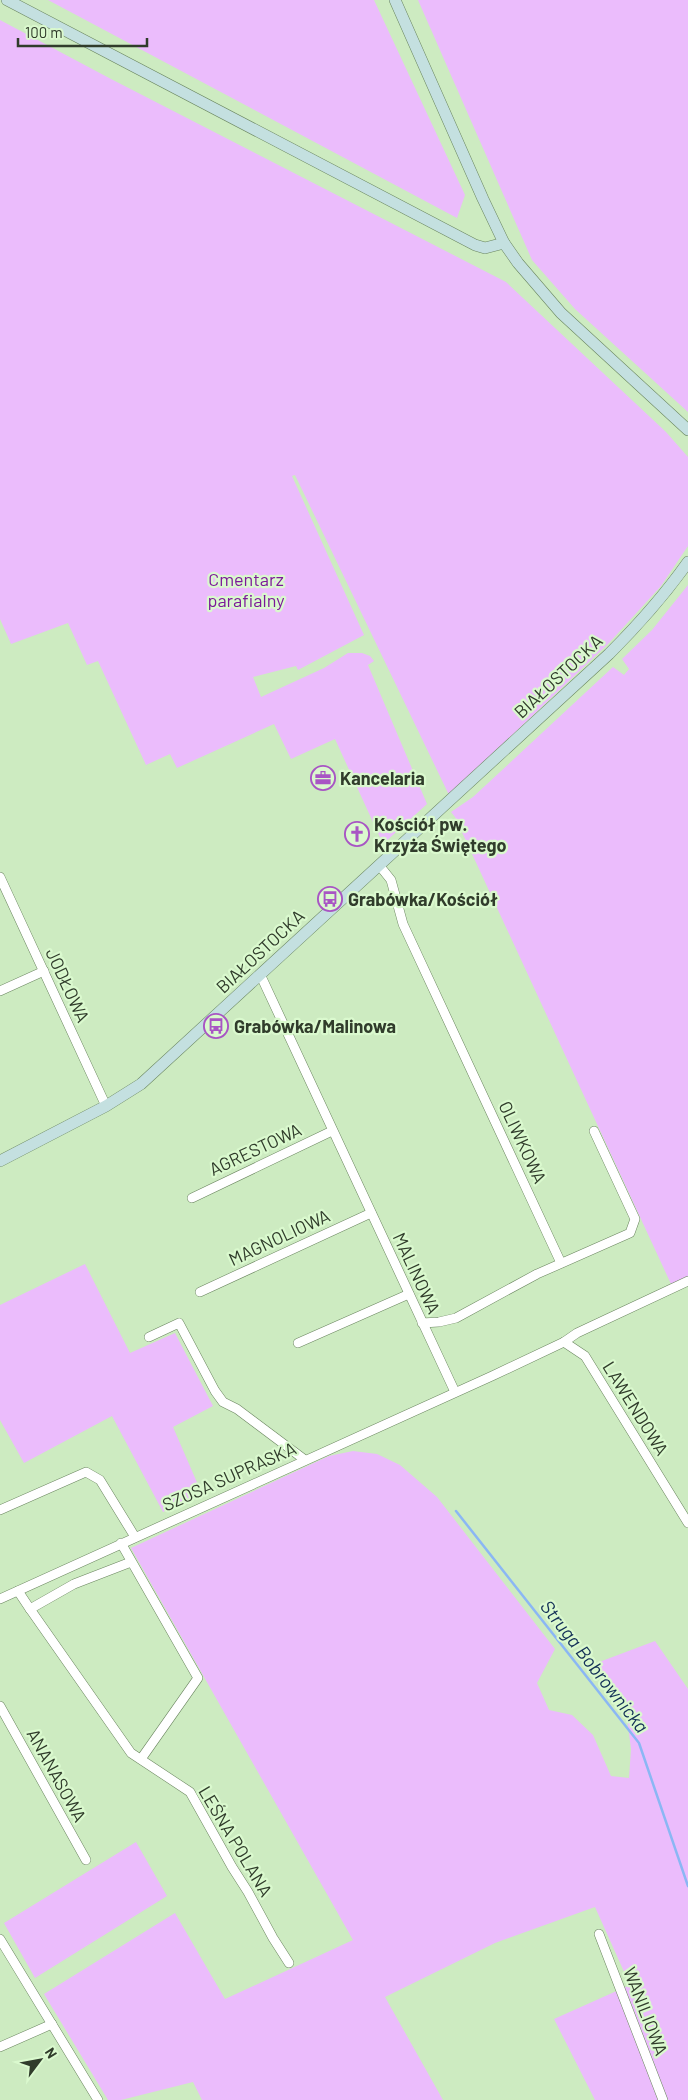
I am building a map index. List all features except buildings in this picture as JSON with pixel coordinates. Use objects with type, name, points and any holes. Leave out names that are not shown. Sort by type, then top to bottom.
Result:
[{"type":"street","points":[[7,0],[475,245],[485,248],[504,242]]},
{"type":"street","points":[[395,0],[504,242],[532,281],[561,313],[688,430]]},
{"type":"street","name":"BIAŁOSTOCKA","points":[[0,1161],[106,1106],[141,1084],[609,654],[646,617],[668,591],[688,562]]},
{"type":"street","name":"OLIWKOWA","points":[[379,865],[391,880],[403,924],[561,1263]]},
{"type":"street","name":"JODŁOWA","points":[[0,877],[106,1106]]},
{"type":"street","points":[[0,990],[44,971]]},
{"type":"street","name":"MALINOWA","points":[[260,974],[454,1392]]},
{"type":"street","name":"AGRESTOWA","points":[[192,1198],[332,1131]]},
{"type":"street","points":[[422,1323],[440,1322],[456,1318],[561,1263],[630,1233],[635,1219],[594,1131]]},
{"type":"street","name":"MAGNOLIOWA","points":[[200,1292],[371,1213]]},
{"type":"street","points":[[454,1392],[564,1342],[577,1333],[688,1281]]},
{"type":"street","points":[[298,1343],[409,1294]]},
{"type":"street","points":[[149,1337],[179,1323],[215,1391],[223,1402],[237,1409],[305,1460]]},
{"type":"street","name":"LAWENDOWA","points":[[564,1342],[585,1356],[688,1523]]},
{"type":"street","name":"SZOSA SUPRASKA","points":[[0,1599],[454,1392]]},
{"type":"street","points":[[0,1510],[86,1472],[100,1480],[135,1537]]},
{"type":"street","points":[[121,1543],[198,1678],[141,1759]]},
{"type":"street","points":[[30,1609],[74,1584],[131,1562]]},
{"type":"street","name":"LEŚNA POLANA","points":[[18,1591],[131,1753],[190,1792],[232,1867],[290,1963]]},
{"type":"street","name":"ANANASOWA","points":[[0,1706],[86,1860]]},
{"type":"street","name":"WANILIOWA","points":[[599,1934],[663,2100]]},
{"type":"street","points":[[0,1941],[98,2100]]},
{"type":"street","points":[[0,2047],[52,2024]]},
{"type":"green space","points":[[48,0],[374,0],[465,195],[457,218]]},
{"type":"green space","points":[[418,0],[688,0],[688,412],[575,309],[532,260]]},
{"type":"green space","name":"Cmentarz parafialny","points":[[0,20],[506,282],[666,432],[688,457],[688,546],[661,586],[609,643],[449,795],[295,475],[292,476],[364,635],[298,670],[296,666],[253,677],[261,697],[324,668],[348,653],[362,653],[370,656],[374,661],[368,665],[427,804],[383,844],[335,739],[291,759],[274,724],[177,768],[170,754],[146,765],[98,661],[87,665],[68,623],[11,644],[0,619]]},
{"type":"green space","points":[[688,585],[688,1277],[671,1284],[455,817],[451,812],[473,797],[613,667],[624,675],[629,669],[622,659],[652,630]]},
{"type":"green space","points":[[85,1264],[130,1353],[175,1333],[213,1406],[173,1427],[202,1494],[163,1512],[112,1416],[24,1463],[0,1420],[0,1305]]},
{"type":"green space","points":[[353,1451],[377,1454],[400,1465],[437,1497],[555,1649],[537,1683],[549,1710],[572,1715],[593,1735],[611,1776],[629,1778],[631,1749],[625,1703],[594,1664],[655,1641],[688,1689],[688,2100],[595,2100],[554,2019],[630,1985],[595,1907],[495,1943],[385,1997],[443,2100],[202,2100],[193,2082],[121,2100],[108,2100],[44,1994],[175,1913],[225,1999],[353,1940],[131,1548],[329,1456]]},
{"type":"green space","points":[[136,1842],[167,1896],[35,1978],[4,1923]]},
{"type":"waterway","name":"Struga Bobrownicka","points":[[456,1511],[639,1743],[688,1886]]},
{"type":"place","name":"Kancelaria","points":[[323,778]]},
{"type":"place","name":"Kościół pw. Krzyża Świętego","points":[[357,834]]},
{"type":"place","name":"Grabówka/Kościół","points":[[330,899]]},
{"type":"place","name":"Grabówka/Malinowa","points":[[216,1026]]}]
